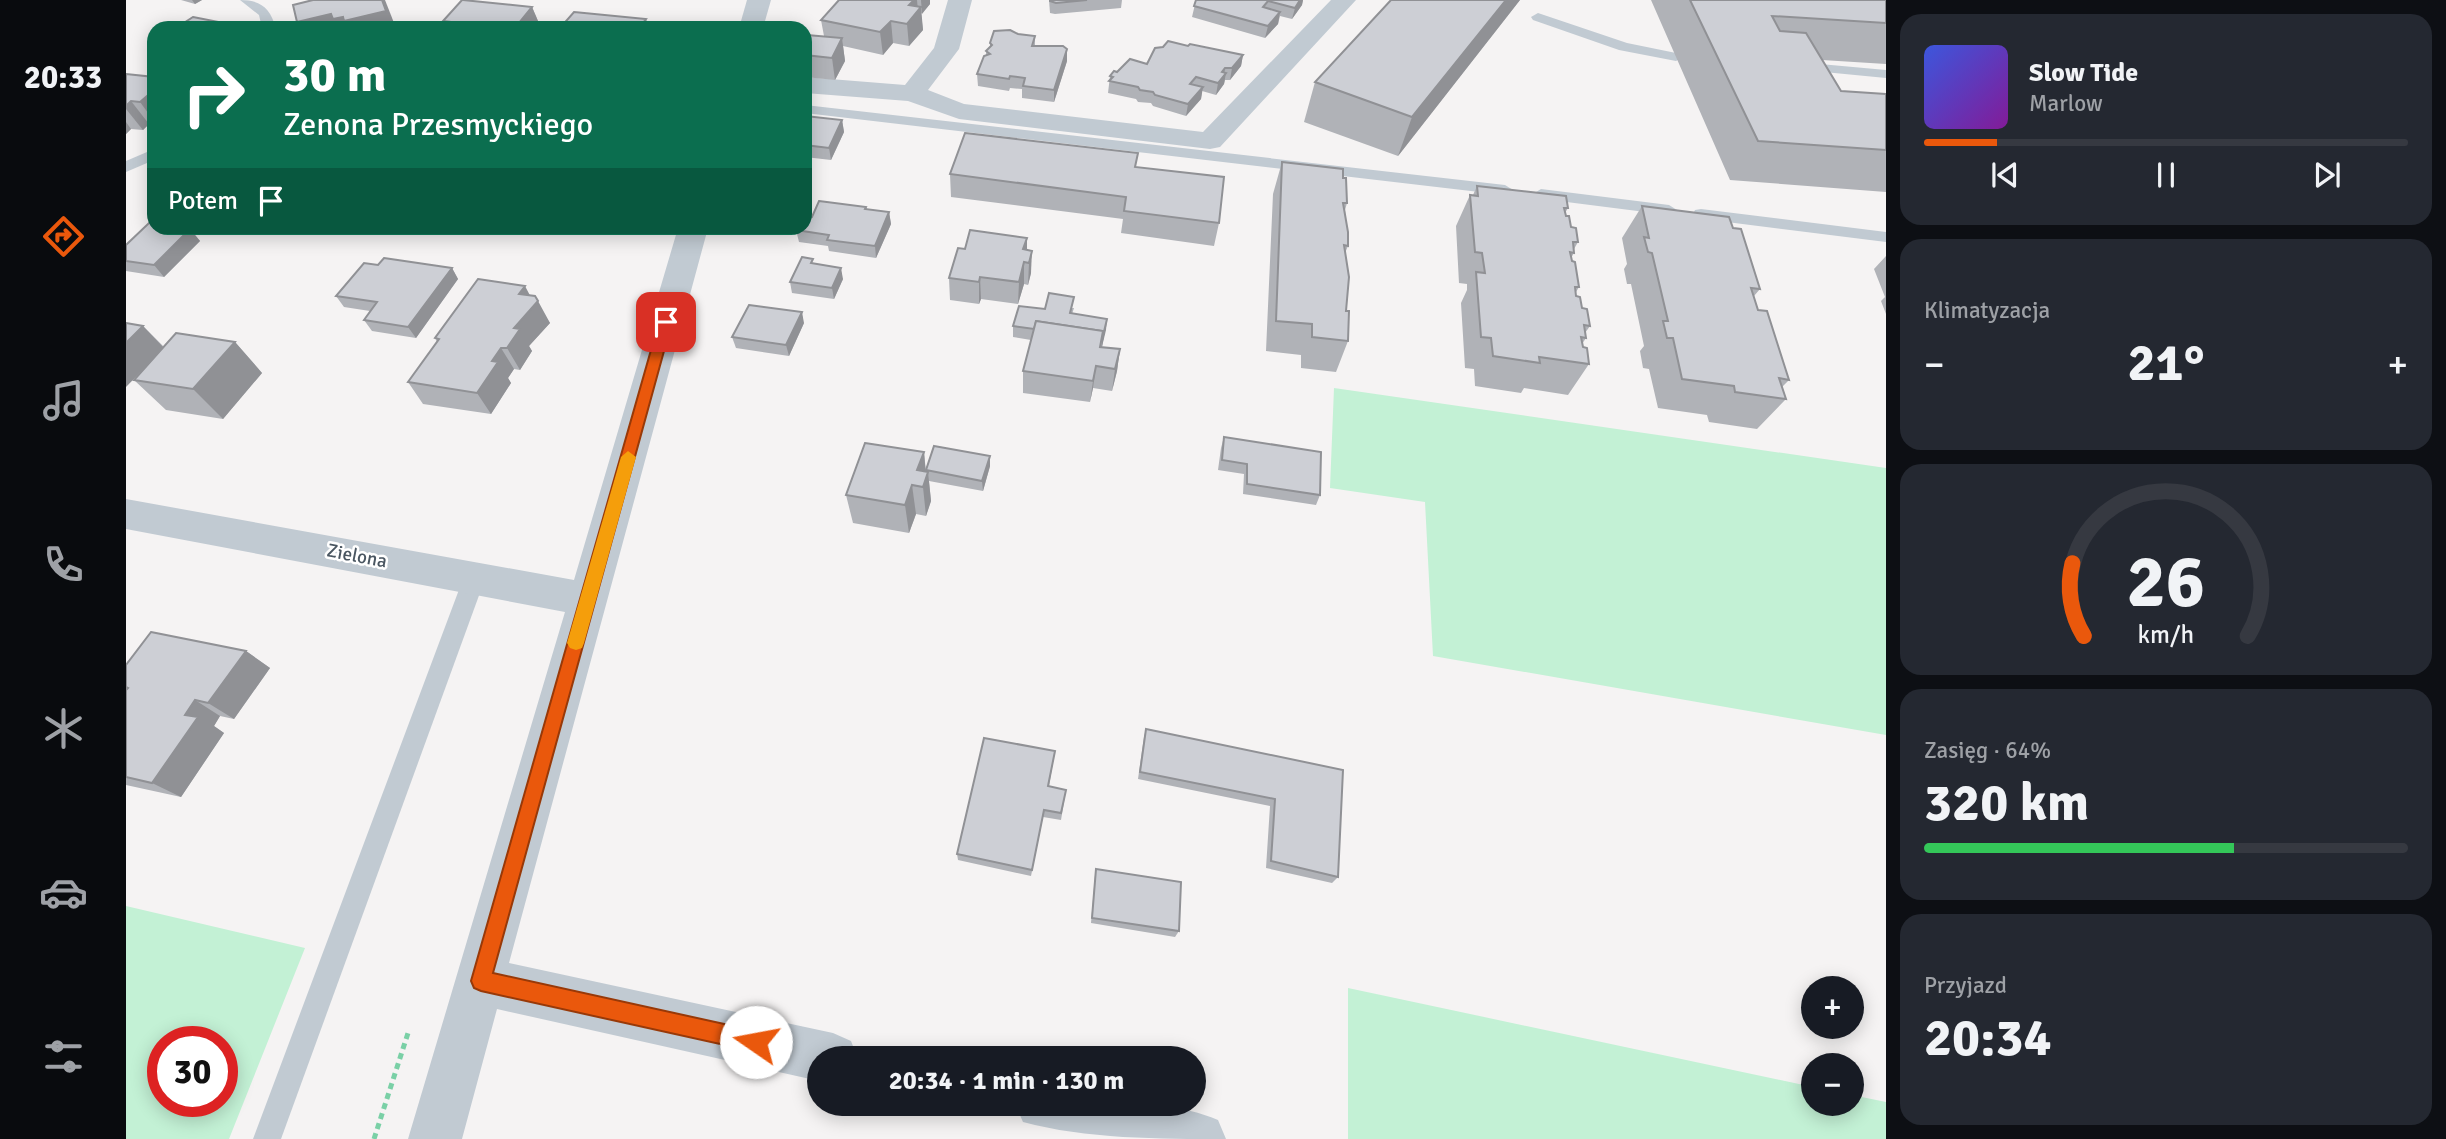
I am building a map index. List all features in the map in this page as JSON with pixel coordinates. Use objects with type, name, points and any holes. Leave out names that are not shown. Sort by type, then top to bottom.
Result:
[{"type":"street","points":[[753,21],[759,0]]},
{"type":"street","points":[[912,93],[946,49],[960,0]]},
{"type":"street","points":[[812,86],[912,93],[959,111],[1210,141],[1344,0]]},
{"type":"street","points":[[435,1139],[691,235]]},
{"type":"street","name":"Zielona","points":[[126,514],[587,599]]},
{"type":"street","points":[[481,981],[807,1053]]},
{"type":"street","points":[[1095,1116],[1199,1139]]},
{"type":"lane","points":[[247,0],[265,13],[267,21]]},
{"type":"lane","points":[[1538,17],[1624,47],[1676,57]]},
{"type":"lane","points":[[1788,65],[1886,74]]},
{"type":"lane","points":[[812,110],[1479,186],[1886,237]]},
{"type":"lane","points":[[126,167],[147,157]]},
{"type":"lane","points":[[267,1139],[474,579]]},
{"type":"green space","points":[[1334,388],[1886,468],[1886,735],[1433,656],[1425,502],[1330,488]]},
{"type":"green space","points":[[126,906],[305,948],[238,1116],[238,1026],[147,1026],[147,1117],[238,1117],[229,1139],[126,1139]]},
{"type":"green space","points":[[1348,988],[1801,1084],[1801,1116],[1864,1116],[1864,1097],[1886,1102],[1886,1139],[1348,1139]]},
{"type":"building","points":[[313,0],[382,0],[386,11],[344,21],[343,17],[333,19],[331,14],[297,21],[293,5]]},
{"type":"building","points":[[462,0],[532,7],[521,21],[443,21]]},
{"type":"building","points":[[839,0],[914,0],[909,5],[921,7],[907,24],[891,21],[880,32],[821,20]]},
{"type":"building","points":[[1050,0],[1087,0],[1056,3]]},
{"type":"building","points":[[1196,0],[1300,0],[1295,8],[1268,1],[1263,7],[1280,12],[1268,26],[1194,6]]},
{"type":"building","points":[[1391,0],[1506,0],[1412,117],[1315,82]]},
{"type":"building","points":[[1690,0],[1886,0],[1886,23],[1772,16],[1780,31],[1806,33],[1841,91],[1886,94],[1886,150],[1758,141]]},
{"type":"building","points":[[574,12],[646,19],[644,21],[566,21]]},
{"type":"building","points":[[193,17],[214,21],[187,21]]},
{"type":"building","points":[[1010,30],[1035,36],[1032,46],[1063,46],[1067,49],[1054,90],[1023,86],[1025,78],[1010,76],[1009,79],[977,74],[984,56],[990,54],[986,51],[992,45],[990,43],[994,31]]},
{"type":"building","points":[[812,35],[842,38],[832,58],[812,56]]},
{"type":"building","points":[[1168,41],[1243,55],[1232,68],[1225,68],[1222,72],[1226,73],[1218,83],[1196,77],[1190,84],[1203,87],[1188,104],[1140,90],[1138,87],[1109,81],[1114,71],[1117,72],[1130,59],[1147,64],[1155,48],[1163,47]]},
{"type":"building","points":[[126,74],[147,76],[147,96],[140,102],[131,101],[126,106]]},
{"type":"building","points":[[812,117],[842,120],[829,148],[812,146]]},
{"type":"building","points":[[965,133],[1138,153],[1135,167],[1224,177],[1219,223],[1124,211],[1126,197],[950,174]]},
{"type":"building","points":[[1282,162],[1343,169],[1347,203],[1343,203],[1348,232],[1348,246],[1344,245],[1349,277],[1346,311],[1349,311],[1348,341],[1312,337],[1312,324],[1276,321]]},
{"type":"building","points":[[1477,186],[1566,196],[1566,216],[1569,216],[1571,227],[1576,228],[1578,242],[1573,242],[1574,253],[1570,252],[1572,261],[1575,262],[1579,287],[1575,287],[1576,296],[1580,297],[1582,308],[1587,309],[1590,326],[1584,325],[1586,338],[1581,337],[1583,347],[1587,348],[1589,364],[1539,357],[1540,363],[1493,356],[1491,338],[1481,337],[1476,272],[1485,273],[1482,253],[1475,252],[1470,195],[1478,196]]},
{"type":"building","points":[[819,201],[889,212],[875,246],[827,240],[829,235],[812,232],[812,217]]},
{"type":"building","points":[[1642,206],[1729,217],[1733,228],[1741,229],[1760,289],[1751,288],[1758,310],[1767,311],[1789,380],[1779,378],[1786,399],[1735,392],[1734,386],[1682,379],[1673,338],[1667,338],[1663,321],[1668,321],[1652,253],[1648,252],[1644,237],[1649,238]]},
{"type":"building","points":[[147,225],[147,235],[184,235],[154,265],[126,261],[126,245]]},
{"type":"building","points":[[970,230],[1027,238],[1023,249],[1032,251],[1029,263],[1024,262],[1019,282],[980,277],[979,282],[949,278],[958,248],[965,249]]},
{"type":"building","points":[[802,257],[813,259],[811,263],[841,268],[832,288],[790,282]]},
{"type":"building","points":[[384,258],[452,268],[408,327],[364,320],[377,302],[336,296],[364,263],[378,265]]},
{"type":"building","points":[[478,279],[525,286],[519,294],[535,296],[538,301],[514,328],[520,329],[507,348],[501,348],[492,361],[498,362],[477,393],[408,382],[439,339],[435,338]]},
{"type":"building","points":[[1049,293],[1074,297],[1070,313],[1107,319],[1102,340],[1103,331],[1036,321],[1034,329],[1013,326],[1019,306],[1045,309]]},
{"type":"building","points":[[749,305],[802,312],[786,345],[732,337]]},
{"type":"building","points":[[1036,321],[1103,331],[1100,347],[1120,349],[1115,369],[1096,366],[1093,381],[1023,371]]},
{"type":"building","points":[[126,323],[143,326],[126,343]]},
{"type":"building","points":[[176,333],[235,342],[193,389],[134,380]]},
{"type":"building","points":[[1224,437],[1321,452],[1320,495],[1247,484],[1247,464],[1222,460]]},
{"type":"building","points":[[865,443],[924,452],[917,470],[928,472],[923,487],[912,485],[905,505],[846,495]]},
{"type":"building","points":[[934,446],[990,456],[982,481],[926,470]]},
{"type":"building","points":[[151,632],[246,651],[208,703],[195,700],[185,715],[198,717],[152,783],[126,777],[126,665]]},
{"type":"building","points":[[1146,729],[1343,770],[1338,877],[1271,861],[1275,799],[1140,772]]},
{"type":"building","points":[[984,738],[1055,751],[1048,786],[1066,790],[1061,813],[1044,810],[1032,870],[957,854]]},
{"type":"building","points":[[1096,869],[1181,882],[1179,931],[1092,918]]},
{"type":"slow traffic","points":[[576,643],[628,457]]},
{"type":"route","points":[[666,322],[481,981],[756,1042]]}]
